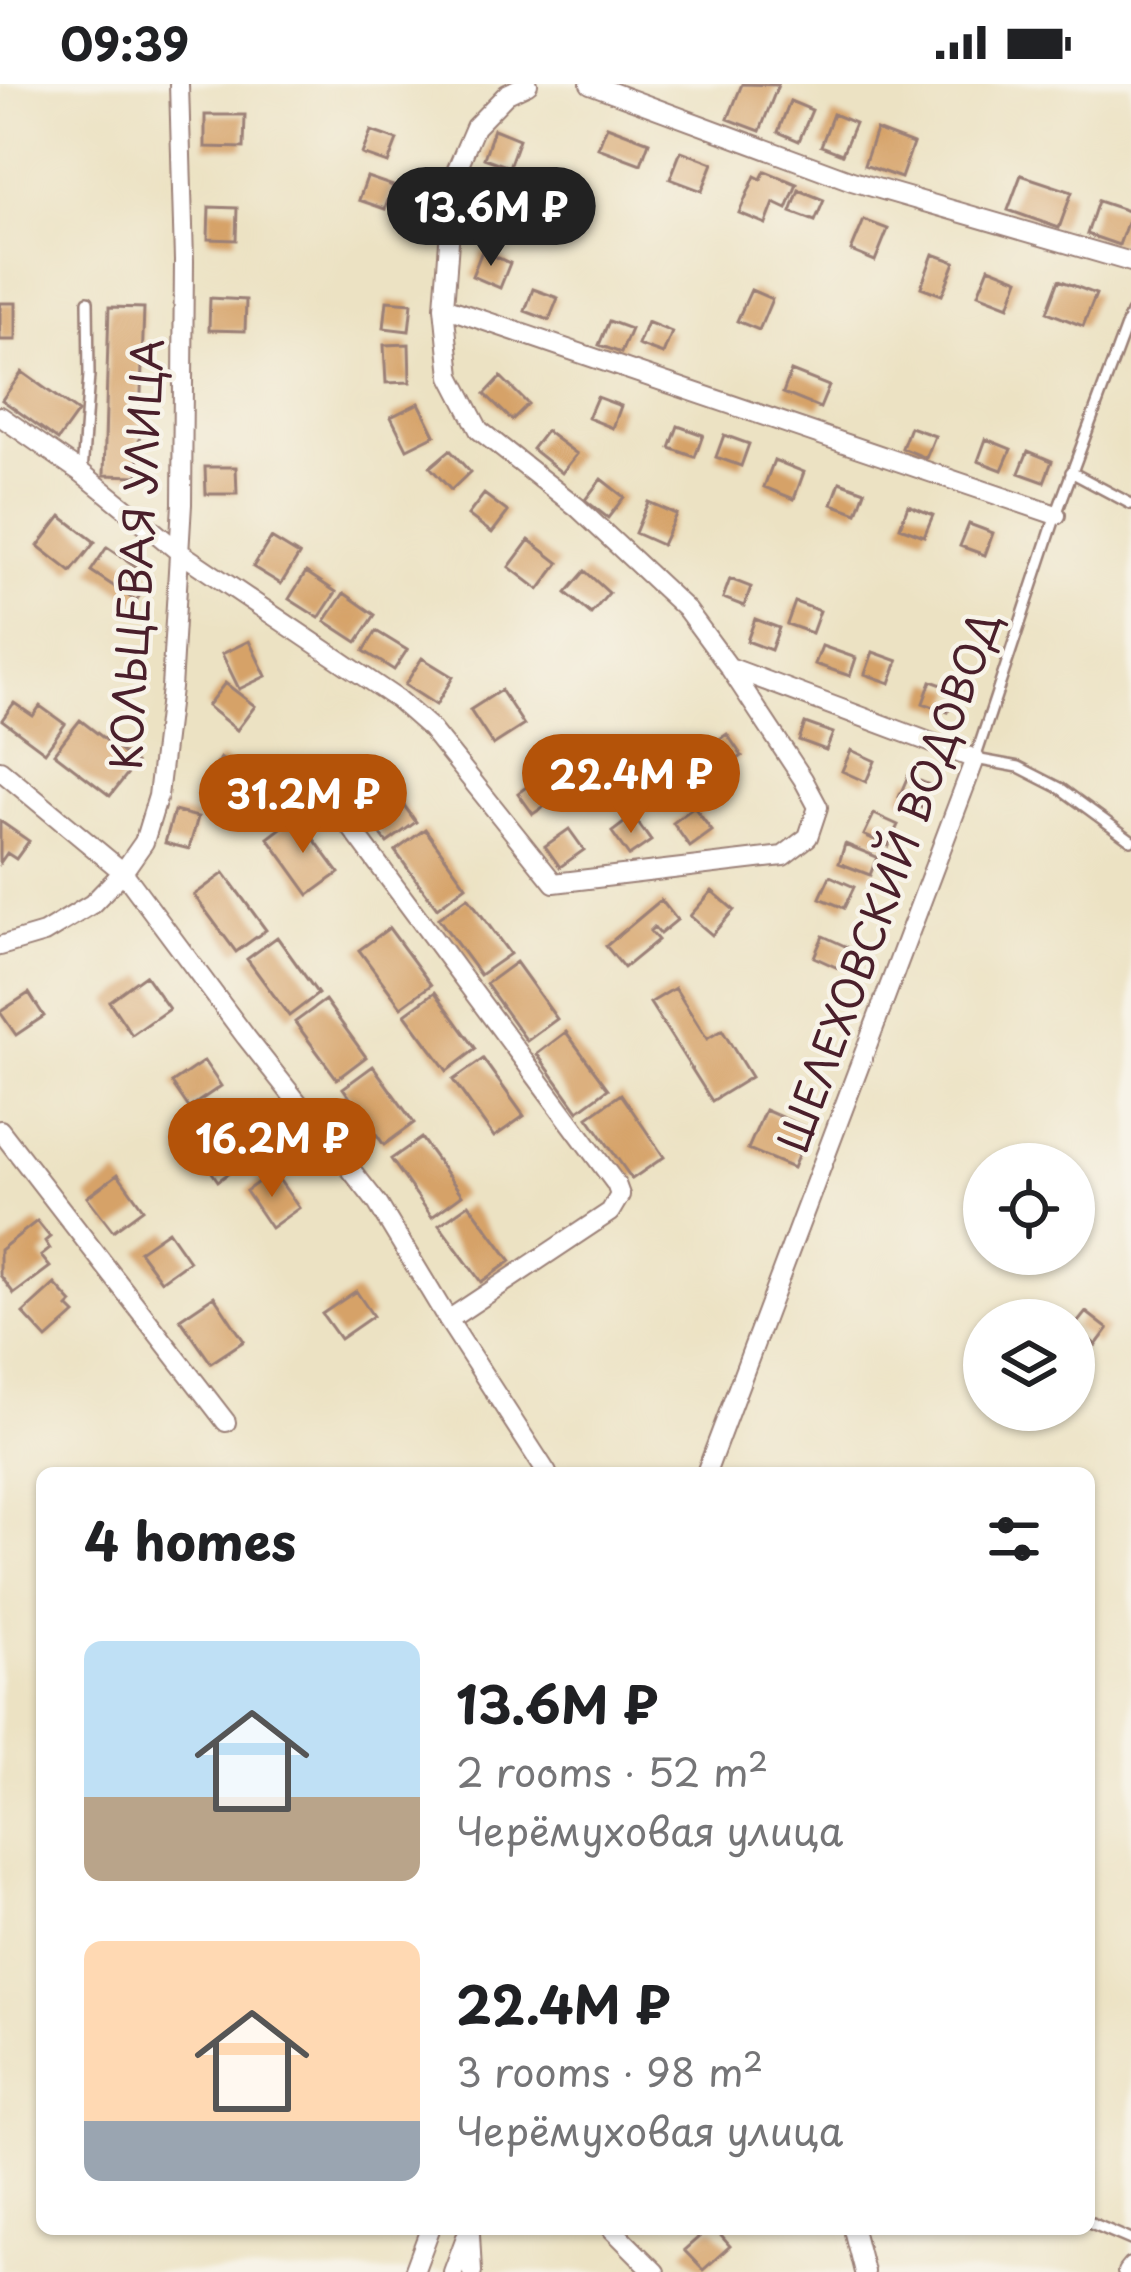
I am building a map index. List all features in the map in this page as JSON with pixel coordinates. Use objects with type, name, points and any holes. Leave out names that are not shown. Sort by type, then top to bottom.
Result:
[{"type":"street","name":"КОЛЬЦЕВАЯ УЛИЦА","points":[[0,946],[44,933],[92,904],[145,842],[158,796],[171,688],[182,504],[179,84]]},
{"type":"street","points":[[0,416],[82,473],[178,551],[397,699],[430,728],[554,883],[782,856],[808,838],[818,807],[729,667],[687,610],[577,507],[479,430],[451,376],[444,308],[454,176],[475,128],[507,94],[528,84]]},
{"type":"street","points":[[590,84],[852,181],[1131,262]]},
{"type":"street","points":[[444,308],[1055,515]]},
{"type":"street","points":[[729,667],[975,759]]},
{"type":"street","name":"ШЕЛЕХОВСКИЙ ВОДОВОД","points":[[708,1467],[975,759]]},
{"type":"street","points":[[0,770],[123,872],[378,1204],[543,1467]]},
{"type":"street","points":[[344,818],[616,1184],[620,1196],[610,1212],[448,1319]]},
{"type":"street","points":[[0,1130],[226,1422]]},
{"type":"street","points":[[414,2272],[428,2235]]},
{"type":"street","points":[[453,2272],[468,2235]]},
{"type":"street","points":[[470,2235],[472,2272]]},
{"type":"street","points":[[618,2235],[655,2272]]},
{"type":"street","points":[[855,2235],[864,2272]]},
{"type":"lane","points":[[82,473],[88,301]]},
{"type":"lane","name":"ШЕЛЕХОВСКИЙ ВОДОВОД","points":[[975,759],[1055,515],[1131,313]]},
{"type":"lane","points":[[1071,472],[1131,504]]},
{"type":"lane","points":[[975,759],[1019,767],[1060,788],[1131,840]]},
{"type":"lane","points":[[1095,2225],[1131,2240]]},
{"type":"building","points":[[742,84],[778,85],[760,131],[728,119]]},
{"type":"building","points":[[790,101],[812,110],[799,141],[778,132]]},
{"type":"building","points":[[833,114],[855,123],[842,154],[821,146]]},
{"type":"building","points":[[205,115],[245,115],[244,148],[205,147]]},
{"type":"building","points":[[607,126],[649,142],[641,164],[598,148]]},
{"type":"building","points":[[494,129],[519,139],[509,167],[484,158]]},
{"type":"building","points":[[876,130],[913,144],[901,178],[864,165]]},
{"type":"building","points":[[371,131],[397,140],[388,163],[362,154]]},
{"type":"building","points":[[681,151],[713,163],[702,191],[670,179]]},
{"type":"building","points":[[765,171],[797,184],[787,209],[774,203],[766,224],[739,213],[755,176],[761,179]]},
{"type":"building","points":[[1021,175],[1072,192],[1059,228],[1008,210]]},
{"type":"building","points":[[367,177],[393,186],[385,209],[359,200]]},
{"type":"building","points":[[799,190],[824,200],[815,221],[791,212]]},
{"type":"building","points":[[1098,201],[1131,212],[1119,245],[1087,234]]},
{"type":"building","points":[[209,207],[237,208],[236,240],[208,239]]},
{"type":"building","points":[[864,220],[888,229],[875,261],[851,251]]},
{"type":"building","points":[[482,251],[510,263],[500,288],[472,276]]},
{"type":"building","points":[[933,254],[955,262],[942,295],[921,287]]},
{"type":"building","points":[[989,267],[1019,279],[1009,306],[978,294]]},
{"type":"building","points":[[1059,280],[1096,294],[1083,326],[1047,312]]},
{"type":"building","points":[[533,289],[558,298],[549,320],[525,311]]},
{"type":"building","points":[[751,290],[772,299],[759,330],[737,321]]},
{"type":"building","points":[[210,298],[246,300],[245,331],[209,330]]},
{"type":"building","points":[[387,301],[412,303],[409,331],[384,328]]},
{"type":"building","points":[[0,303],[16,303],[16,340],[0,340]]},
{"type":"building","points":[[109,307],[144,308],[138,476],[104,475]]},
{"type":"building","points":[[609,321],[631,329],[621,353],[599,345]]},
{"type":"building","points":[[647,322],[672,332],[663,354],[638,345]]},
{"type":"building","points":[[409,344],[410,382],[386,383],[384,345]]},
{"type":"building","points":[[791,371],[829,386],[820,408],[783,393]]},
{"type":"building","points":[[22,372],[78,412],[58,440],[2,400]]},
{"type":"building","points":[[501,377],[528,404],[512,420],[485,394]]},
{"type":"building","points":[[597,397],[621,406],[613,428],[588,418]]},
{"type":"building","points":[[419,403],[435,435],[407,449],[391,417]]},
{"type":"building","points":[[678,426],[703,435],[695,457],[670,448]]},
{"type":"building","points":[[910,427],[935,436],[926,458],[902,448]]},
{"type":"building","points":[[546,431],[577,454],[562,473],[532,449]]},
{"type":"building","points":[[724,435],[749,444],[741,466],[716,457]]},
{"type":"building","points":[[986,439],[1011,449],[1002,470],[978,461]]},
{"type":"building","points":[[450,450],[470,472],[451,490],[430,467]]},
{"type":"building","points":[[1028,451],[1052,461],[1044,482],[1019,473]]},
{"type":"building","points":[[774,460],[804,472],[794,499],[764,487]]},
{"type":"building","points":[[205,467],[236,467],[237,494],[206,494]]},
{"type":"building","points":[[601,479],[624,497],[608,518],[585,500]]},
{"type":"building","points":[[840,482],[865,491],[857,513],[832,504]]},
{"type":"building","points":[[484,494],[508,512],[492,533],[468,515]]},
{"type":"building","points":[[648,502],[676,514],[662,545],[635,533]]},
{"type":"building","points":[[908,505],[933,515],[924,536],[900,527]]},
{"type":"building","points":[[61,516],[95,542],[71,572],[38,546]]},
{"type":"building","points":[[969,524],[993,533],[985,555],[960,546]]},
{"type":"building","points":[[271,538],[299,555],[281,584],[253,567]]},
{"type":"building","points":[[529,540],[559,563],[539,590],[509,567]]},
{"type":"building","points":[[107,547],[152,577],[136,601],[91,571]]},
{"type":"building","points":[[585,571],[609,593],[591,614],[566,593]]},
{"type":"building","points":[[306,572],[336,592],[319,618],[289,599]]},
{"type":"building","points":[[730,579],[751,587],[744,606],[723,598]]},
{"type":"building","points":[[344,593],[375,615],[357,642],[325,621]]},
{"type":"building","points":[[795,602],[820,611],[812,633],[787,624]]},
{"type":"building","points":[[755,619],[779,628],[771,650],[747,641]]},
{"type":"building","points":[[376,631],[407,650],[394,670],[364,651]]},
{"type":"building","points":[[249,641],[266,676],[239,689],[222,654]]},
{"type":"building","points":[[822,646],[856,658],[850,676],[815,664]]},
{"type":"building","points":[[873,652],[898,661],[890,683],[865,674]]},
{"type":"building","points":[[422,658],[453,677],[436,705],[405,685]]},
{"type":"building","points":[[931,681],[956,690],[948,712],[923,703]]},
{"type":"building","points":[[225,683],[255,706],[237,730],[207,706]]},
{"type":"building","points":[[501,690],[524,725],[493,745],[470,710]]},
{"type":"building","points":[[14,703],[33,716],[40,706],[65,724],[45,752],[2,720]]},
{"type":"building","points":[[80,720],[136,763],[110,796],[54,753]]},
{"type":"building","points":[[805,723],[833,733],[826,750],[799,740]]},
{"type":"building","points":[[727,734],[742,756],[717,773],[702,751]]},
{"type":"building","points":[[851,750],[875,761],[866,782],[842,771]]},
{"type":"building","points":[[220,758],[245,774],[230,800],[204,785]]},
{"type":"building","points":[[375,765],[416,822],[387,843],[345,786]]},
{"type":"building","points":[[543,775],[558,797],[533,814],[518,793]]},
{"type":"building","points":[[908,776],[932,786],[922,808],[899,797]]},
{"type":"building","points":[[694,807],[712,831],[690,847],[673,823]]},
{"type":"building","points":[[174,811],[198,817],[189,849],[165,843]]},
{"type":"building","points":[[874,814],[898,825],[888,846],[864,835]]},
{"type":"building","points":[[297,816],[339,873],[309,895],[268,838]]},
{"type":"building","points":[[633,816],[651,841],[629,856],[612,832]]},
{"type":"building","points":[[0,821],[29,841],[16,859],[7,853],[0,863]]},
{"type":"building","points":[[425,829],[466,886],[437,908],[395,851]]},
{"type":"building","points":[[569,829],[584,850],[560,867],[545,846]]},
{"type":"building","points":[[845,844],[877,857],[870,875],[839,863]]},
{"type":"building","points":[[224,873],[266,930],[236,952],[194,895]]},
{"type":"building","points":[[830,876],[854,887],[844,908],[820,898]]},
{"type":"building","points":[[712,891],[734,910],[712,935],[690,916]]},
{"type":"building","points":[[468,897],[510,954],[480,975],[438,918]]},
{"type":"building","points":[[661,900],[677,920],[660,934],[654,927],[650,931],[658,940],[624,968],[606,946]]},
{"type":"building","points":[[389,928],[431,985],[401,1007],[359,950]]},
{"type":"building","points":[[823,936],[847,947],[838,968],[814,957]]},
{"type":"building","points":[[277,937],[318,994],[289,1016],[247,959]]},
{"type":"building","points":[[516,962],[557,1019],[527,1041],[486,984]]},
{"type":"building","points":[[145,975],[169,1009],[132,1035],[109,1001]]},
{"type":"building","points":[[675,988],[707,1039],[722,1030],[751,1077],[712,1101],[650,1003]]},
{"type":"building","points":[[435,992],[476,1049],[447,1071],[405,1014]]},
{"type":"building","points":[[29,993],[44,1016],[16,1035],[0,1012]]},
{"type":"building","points":[[325,1000],[366,1057],[337,1079],[295,1022]]},
{"type":"building","points":[[566,1032],[608,1089],[578,1111],[537,1054]]},
{"type":"building","points":[[483,1059],[524,1116],[494,1137],[453,1080]]},
{"type":"building","points":[[204,1061],[221,1086],[189,1108],[172,1083]]},
{"type":"building","points":[[373,1066],[414,1123],[384,1145],[343,1088]]},
{"type":"building","points":[[621,1094],[664,1157],[632,1179],[588,1117]]},
{"type":"building","points":[[765,1110],[809,1129],[793,1168],[748,1149]]},
{"type":"building","points":[[228,1121],[253,1156],[218,1181],[193,1145]]},
{"type":"building","points":[[421,1138],[462,1195],[432,1217],[391,1159]]},
{"type":"building","points":[[273,1171],[299,1208],[271,1228],[246,1191]]},
{"type":"building","points":[[118,1174],[143,1209],[113,1231],[87,1197]]},
{"type":"building","points":[[469,1204],[511,1261],[481,1282],[439,1225]]},
{"type":"building","points":[[37,1221],[50,1237],[45,1241],[50,1249],[41,1256],[50,1267],[14,1294],[0,1275],[0,1250]]},
{"type":"building","points":[[168,1231],[189,1261],[161,1281],[139,1251]]},
{"type":"building","points":[[55,1284],[72,1303],[68,1307],[75,1314],[47,1339],[23,1313]]},
{"type":"building","points":[[356,1291],[373,1316],[340,1339],[322,1314]]},
{"type":"building","points":[[214,1296],[244,1341],[211,1363],[180,1319]]},
{"type":"building","points":[[1095,1319],[1108,1329],[1095,1344]]},
{"type":"building","points":[[701,2235],[720,2235],[730,2246],[703,2270],[684,2250]]}]
